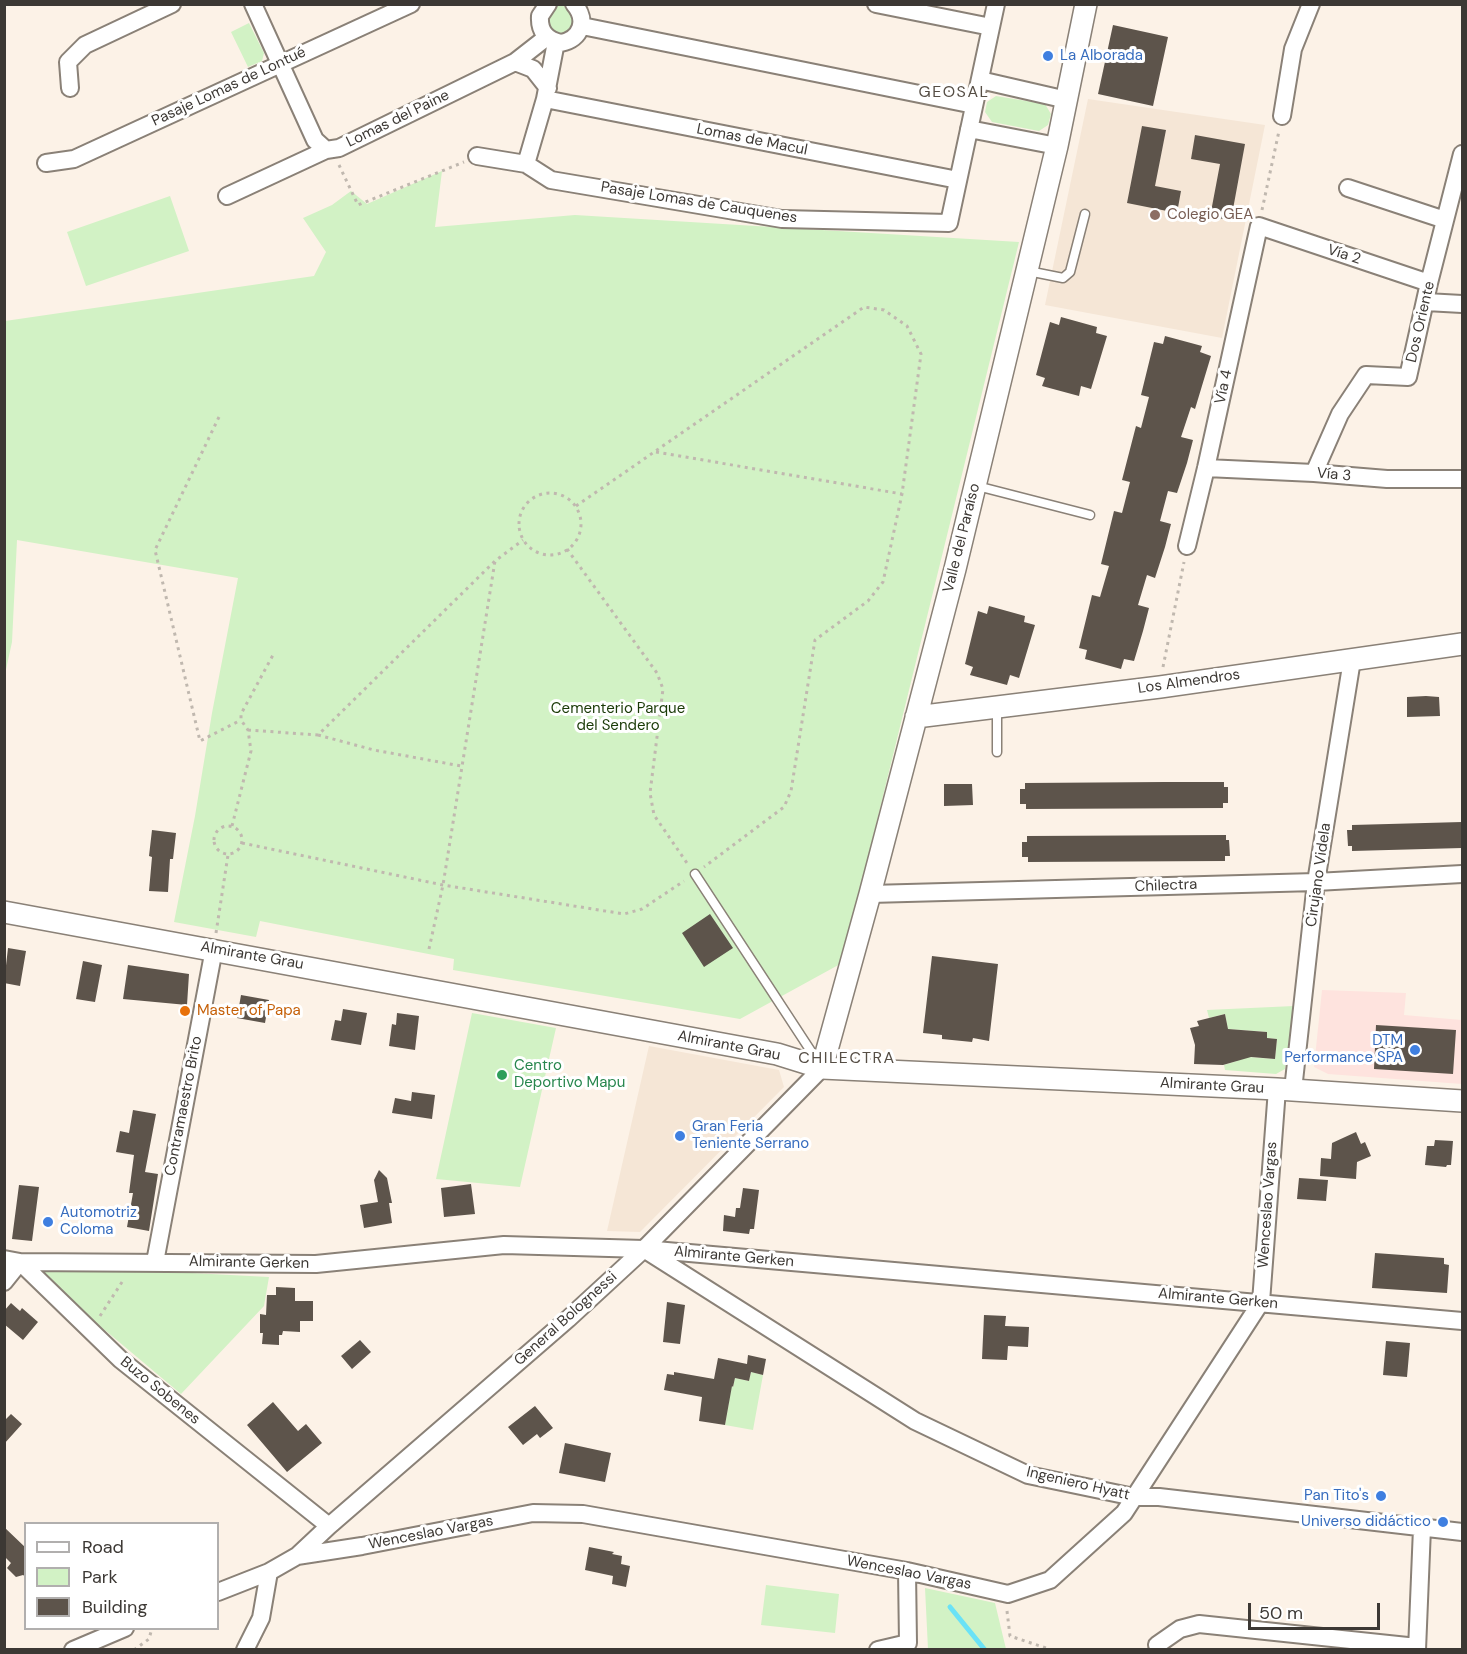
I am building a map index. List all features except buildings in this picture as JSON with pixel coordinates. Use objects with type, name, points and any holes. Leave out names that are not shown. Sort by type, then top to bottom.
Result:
[{"type":"street","points":[[70,88],[68,62],[85,45],[172,4]]},
{"type":"street","name":"Lomas del Paine","points":[[253,4],[315,140],[326,150],[339,148],[515,62],[552,39],[568,41],[574,38],[582,26]]},
{"type":"street","name":"Pasaje Lomas de Lontué","points":[[46,163],[74,159],[411,4]]},
{"type":"street","points":[[477,156],[526,164],[547,94],[552,39],[542,30],[540,16],[548,4]]},
{"type":"street","points":[[574,4],[581,16],[582,26],[974,105]]},
{"type":"street","points":[[876,4],[991,27]]},
{"type":"street","points":[[958,180],[996,4]]},
{"type":"street","name":"Valle del Paraíso","points":[[822,1068],[955,569],[1058,146],[1086,4]]},
{"type":"street","points":[[1282,116],[1293,49],[1311,4]]},
{"type":"street","points":[[515,62],[533,69],[547,94]]},
{"type":"street","points":[[980,80],[1067,100]]},
{"type":"street","name":"Lomas de Macul","points":[[547,94],[958,180]]},
{"type":"street","points":[[969,129],[1058,146]]},
{"type":"street","points":[[227,196],[326,150]]},
{"type":"street","name":"Dos Oriente","points":[[1314,473],[1340,414],[1366,375],[1408,377],[1462,154]]},
{"type":"street","name":"Pasaje Lomas de Cauquenes","points":[[526,164],[551,180],[782,219],[949,223],[958,180]]},
{"type":"street","points":[[1348,188],[1445,220]]},
{"type":"street","name":"Vía 2","points":[[1259,226],[1429,283]]},
{"type":"street","name":"Vía 4","points":[[1187,546],[1259,226]]},
{"type":"street","points":[[1426,302],[1462,304]]},
{"type":"street","name":"Vía 3","points":[[1206,468],[1387,479],[1462,479]]},
{"type":"street","name":"Los Almendros","points":[[916,717],[1160,687],[1462,644]]},
{"type":"street","name":"Cirujano Videla","points":[[1285,1090],[1352,660]]},
{"type":"street","name":"Chilectra","points":[[870,894],[1317,882],[1462,874]]},
{"type":"street","name":"Almirante Grau","points":[[4,912],[777,1054],[822,1068],[1285,1090],[1462,1101]]},
{"type":"street","name":"Contramaestro Brito","points":[[155,1262],[214,949]]},
{"type":"street","name":"General Bolognessi","points":[[297,1556],[568,1319],[644,1249],[822,1068]]},
{"type":"street","name":"Wenceslao Vargas","points":[[219,1592],[269,1572],[297,1556],[362,1546],[533,1513],[583,1514],[907,1571],[1008,1594],[1050,1580],[1124,1513],[1261,1302],[1285,1090]]},
{"type":"street","name":"Almirante Gerken","points":[[12,1261],[316,1264],[504,1245],[644,1249],[1462,1321]]},
{"type":"street","name":"Ingeniero Hyatt","points":[[644,1249],[915,1421],[1028,1475],[1134,1497],[1159,1497],[1462,1532]]},
{"type":"street","points":[[4,1282],[12,1261]]},
{"type":"street","name":"Buzo Sobenes","points":[[12,1261],[121,1360],[329,1526]]},
{"type":"street","points":[[1157,1645],[1180,1629],[1199,1624],[1418,1648],[1422,1528]]},
{"type":"street","points":[[878,1650],[909,1646],[907,1571]]},
{"type":"street","points":[[244,1650],[261,1618],[269,1572]]},
{"type":"street","points":[[73,1650],[122,1630]]},
{"type":"lane","points":[[1027,271],[1063,278],[1070,272],[1085,214]]},
{"type":"lane","points":[[975,485],[1090,515]]},
{"type":"lane","points":[[997,707],[997,752]]},
{"type":"lane","points":[[695,874],[822,1068]]},
{"type":"path","points":[[1259,226],[1282,116]]},
{"type":"path","points":[[326,150],[340,166],[358,204],[477,156]]},
{"type":"path","points":[[242,843],[443,885],[624,914],[642,909],[695,874],[784,807],[791,791],[815,640],[868,601],[883,582],[902,494],[921,354],[907,326],[884,310],[864,307],[576,506]]},
{"type":"path","points":[[219,417],[155,550],[200,741],[241,720]]},
{"type":"path","points":[[654,452],[902,494]]},
{"type":"path","points":[[545,492],[562,494],[576,506],[581,517],[581,528],[579,536],[567,549],[555,555],[544,555],[530,548],[523,540],[519,527],[521,512],[527,502],[535,496],[545,492]]},
{"type":"path","points":[[318,735],[495,561],[523,540]]},
{"type":"path","points":[[1160,687],[1187,546]]},
{"type":"path","points":[[567,549],[657,673],[663,689],[650,793],[654,815],[695,874]]},
{"type":"path","points":[[429,949],[443,885],[495,561]]},
{"type":"path","points":[[231,826],[251,751],[248,730],[241,720],[241,714],[273,655]]},
{"type":"path","points":[[248,730],[318,735],[374,750],[461,766]]},
{"type":"path","points":[[231,826],[242,835],[242,843],[237,852],[228,855],[219,852],[214,840],[215,834],[221,828],[231,826]]},
{"type":"path","points":[[214,949],[228,855]]},
{"type":"path","points":[[90,1331],[135,1262]]},
{"type":"path","points":[[1008,1594],[1006,1618],[1010,1636],[1052,1650]]},
{"type":"path","points":[[134,1650],[149,1639],[152,1630]]},
{"type":"shaded area","name":"Colegio GEA","points":[[1088,99],[1265,125],[1222,338],[1045,305]]},
{"type":"shaded area","points":[[1322,990],[1406,993],[1404,1015],[1462,1020],[1462,1084],[1328,1074],[1314,1067]]},
{"type":"shaded area","name":"Gran Feria Teniente Serrano","points":[[649,1046],[779,1070],[784,1087],[640,1232],[607,1231]]},
{"type":"green space","points":[[559,5],[567,7],[571,12],[575,26],[564,36],[550,33],[546,14]]},
{"type":"green space","points":[[249,23],[264,53],[262,61],[248,67],[231,32]]},
{"type":"green space","points":[[996,96],[1045,104],[1051,114],[1048,125],[1039,131],[992,122],[985,112],[987,102]]},
{"type":"green space","name":"Cementerio Parque del Sendero","points":[[442,171],[435,227],[575,215],[1019,242],[842,963],[740,1019],[453,970],[454,959],[260,921],[256,937],[174,922],[238,578],[17,540],[12,642],[5,674],[5,321],[314,276],[326,252],[303,218],[332,205],[351,191],[367,204]]},
{"type":"green space","points":[[170,196],[189,251],[86,286],[67,232]]},
{"type":"green space","points":[[1294,1006],[1285,1069],[1276,1074],[1225,1070],[1224,1065],[1237,1061],[1235,1056],[1275,1059],[1277,1039],[1267,1038],[1267,1032],[1228,1029],[1225,1014],[1209,1018],[1207,1010]]},
{"type":"green space","name":"Centro Deportivo Mapu","points":[[472,1013],[556,1028],[520,1187],[436,1179]]},
{"type":"green space","points":[[42,1270],[134,1270],[269,1277],[264,1306],[181,1394],[100,1326]]},
{"type":"green space","points":[[751,1372],[763,1375],[753,1430],[725,1425],[729,1403],[705,1378],[714,1379],[713,1383],[733,1387],[735,1378],[749,1381]]},
{"type":"green space","points":[[766,1585],[839,1594],[835,1633],[761,1625]]},
{"type":"green space","points":[[925,1588],[995,1603],[1006,1649],[928,1649]]},
{"type":"waterway","points":[[950,1607],[985,1650]]},
{"type":"place","name":"La Alborada","points":[[1048,56]]},
{"type":"place","name":"Colegio GEA","points":[[1155,215]]},
{"type":"place","name":"Master of Papa","points":[[185,1011]]},
{"type":"place","name":"DTM Performance SPA","points":[[1415,1050]]},
{"type":"place","name":"Centro Deportivo Mapu","points":[[502,1075]]},
{"type":"place","name":"Gran Feria Teniente Serrano","points":[[680,1136]]},
{"type":"place","name":"Automotriz Coloma","points":[[48,1222]]},
{"type":"place","name":"Pan Tito's","points":[[1381,1496]]},
{"type":"place","name":"Universo didáctico","points":[[1443,1522]]},
{"type":"district","name":"GEOSAL","points":[[954,93]]},
{"type":"district","name":"CHILECTRA","points":[[847,1059]]}]
